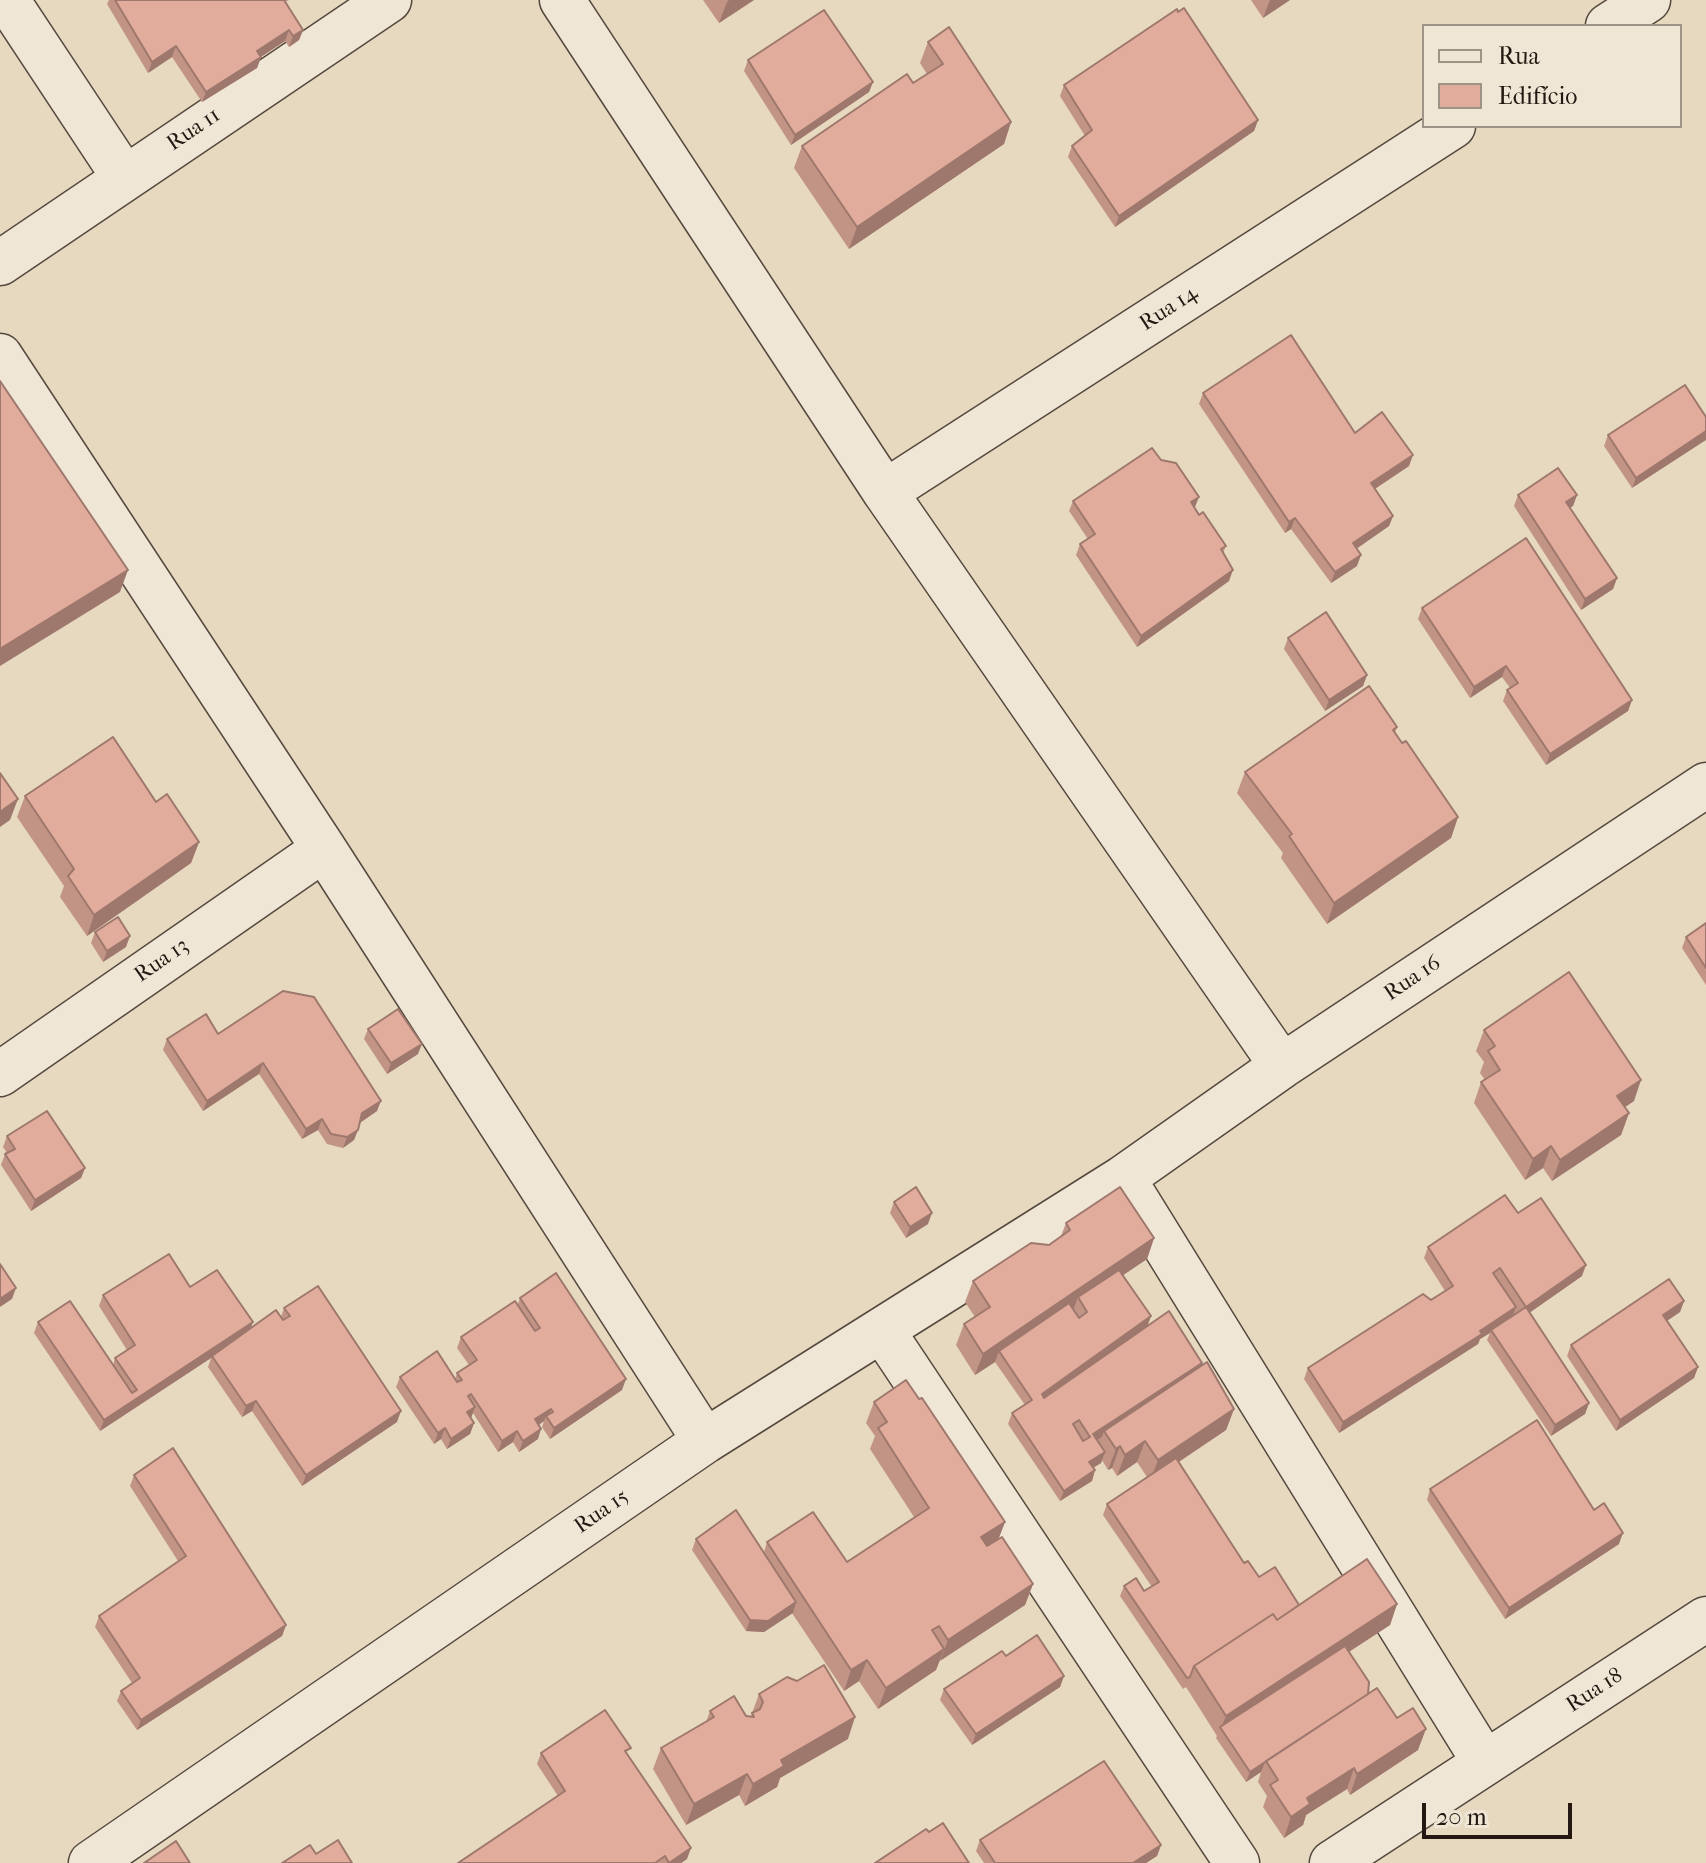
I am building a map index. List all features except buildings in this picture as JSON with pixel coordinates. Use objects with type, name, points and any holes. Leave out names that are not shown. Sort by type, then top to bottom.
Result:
[{"type":"street","points":[[7,0],[124,177]]},
{"type":"street","points":[[562,0],[885,492],[1282,1066]]},
{"type":"street","points":[[1611,24],[1648,0]]},
{"type":"street","name":"Rua 11","points":[[0,263],[361,7]]},
{"type":"street","name":"Rua 14","points":[[885,492],[1450,128]]},
{"type":"street","points":[[0,356],[324,849],[705,1441]]},
{"type":"street","name":"Rua 16","points":[[1123,1178],[1282,1066],[1706,785]]},
{"type":"street","name":"Rua 13","points":[[0,1074],[324,849]]},
{"type":"street","points":[[1123,1178],[1485,1763]]},
{"type":"street","name":"Rua 15","points":[[91,1863],[705,1441],[1123,1178]]},
{"type":"street","points":[[882,1330],[1237,1863]]},
{"type":"street","name":"Rua 18","points":[[1332,1863],[1706,1619]]}]
